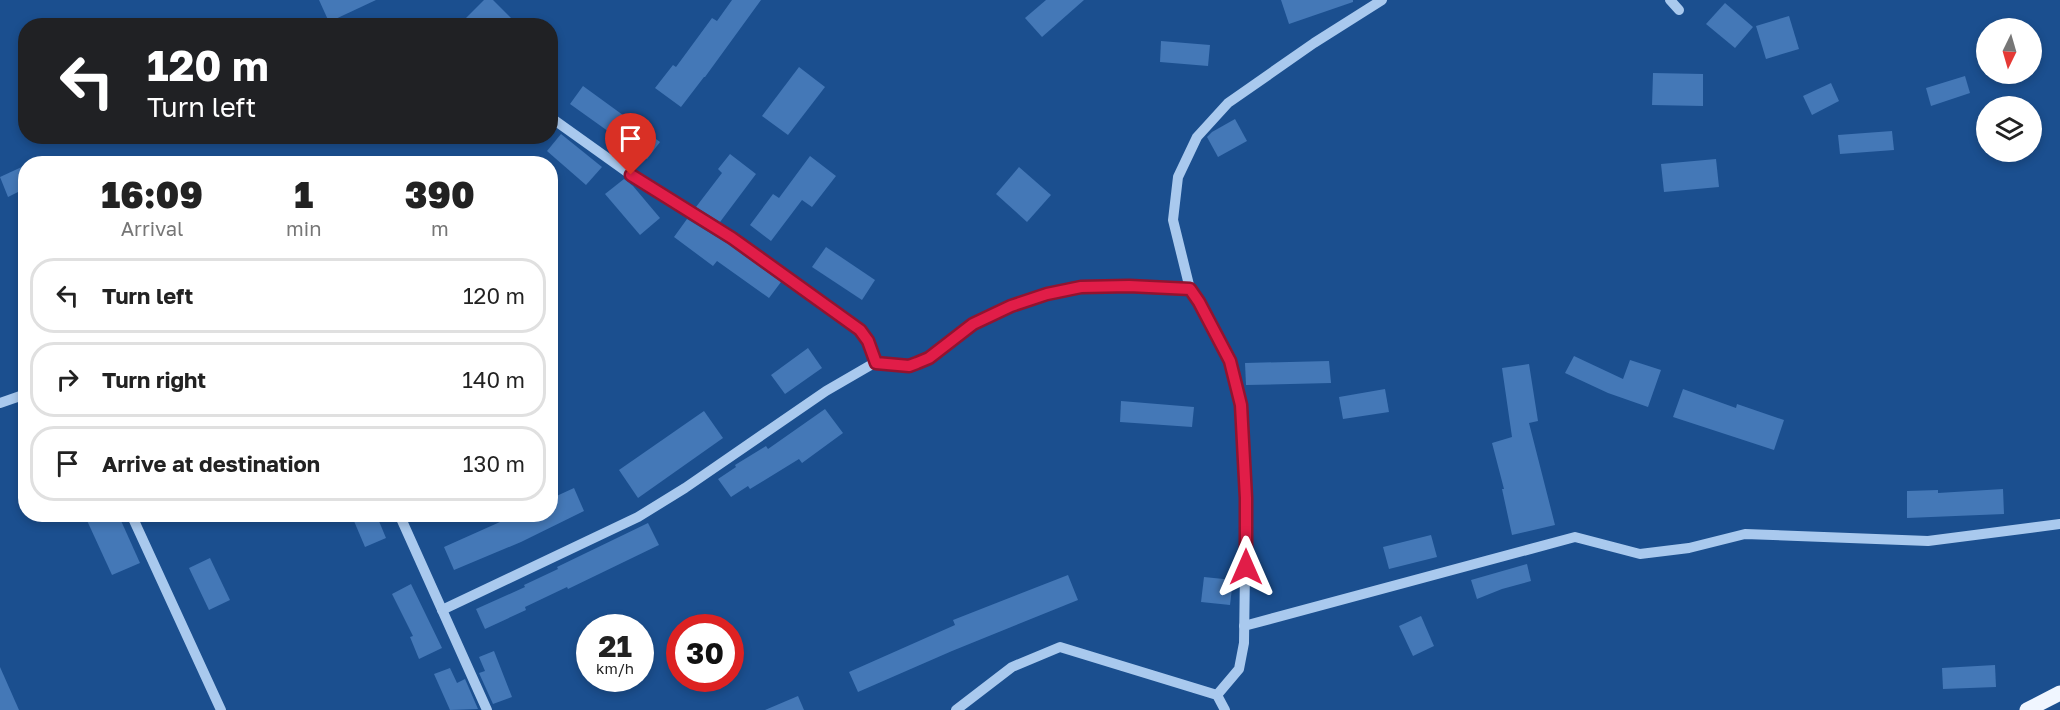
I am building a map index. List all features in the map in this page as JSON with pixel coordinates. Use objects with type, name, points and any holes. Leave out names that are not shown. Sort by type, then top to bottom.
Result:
[{"type":"main road","points":[[2027,710],[2060,693]]},
{"type":"street","points":[[1217,695],[1239,669],[1244,626],[1246,498],[1241,405],[1230,361],[1190,289],[1173,220],[1178,177],[1197,136],[1228,103],[1314,43],[1382,0]]},
{"type":"street","points":[[1670,0],[1679,10]]},
{"type":"street","points":[[558,123],[648,187],[732,238],[860,330],[868,341],[876,363]]},
{"type":"street","points":[[442,610],[638,517],[685,488],[826,391],[876,363],[909,366],[923,360],[973,324],[1011,306],[1047,294],[1081,287],[1129,286],[1190,289]]},
{"type":"street","points":[[0,403],[18,397]]},
{"type":"street","points":[[135,522],[221,710]]},
{"type":"street","points":[[403,522],[487,710]]},
{"type":"street","points":[[1244,626],[1575,537],[1640,554],[1689,548],[1745,534],[1928,541],[2060,524]]},
{"type":"street","points":[[956,710],[1012,667],[1060,647],[1217,695],[1225,710]]},
{"type":"building","points":[[319,0],[376,0],[338,18],[327,18]]},
{"type":"building","points":[[484,0],[493,0],[511,18],[466,18]]},
{"type":"building","points":[[732,0],[761,0],[681,107],[655,88],[673,65],[676,67],[712,18],[717,21]]},
{"type":"building","points":[[1046,0],[1084,0],[1042,37],[1025,18]]},
{"type":"building","points":[[1281,0],[1353,0],[1353,2],[1289,24]]},
{"type":"building","points":[[1725,3],[1753,27],[1735,48],[1706,24]]},
{"type":"building","points":[[1789,16],[1799,49],[1766,59],[1756,26]]},
{"type":"building","points":[[1161,41],[1210,45],[1208,66],[1160,62]]},
{"type":"building","points":[[799,67],[825,87],[788,135],[762,116]]},
{"type":"building","points":[[1653,73],[1703,74],[1703,106],[1652,105]]},
{"type":"building","points":[[1965,76],[1970,93],[1931,106],[1926,88]]},
{"type":"building","points":[[1831,83],[1839,101],[1812,115],[1803,96]]},
{"type":"building","points":[[583,86],[660,142],[647,159],[570,104]]},
{"type":"building","points":[[1235,119],[1247,141],[1218,157],[1207,137]]},
{"type":"building","points":[[1892,131],[1894,150],[1840,154],[1838,135]]},
{"type":"building","points":[[561,134],[602,167],[586,185],[558,161],[558,156],[553,156],[547,151],[553,144],[558,144],[558,138]]},
{"type":"building","points":[[730,154],[756,174],[720,222],[696,207],[722,173],[718,169]]},
{"type":"building","points":[[810,156],[836,176],[812,207],[802,200],[771,241],[750,225],[773,194],[779,198]]},
{"type":"building","points":[[1716,159],[1719,187],[1664,192],[1661,164]]},
{"type":"building","points":[[1019,167],[1051,195],[1027,222],[996,194]]},
{"type":"building","points":[[18,169],[18,192],[8,197],[0,177]]},
{"type":"building","points":[[624,179],[633,186],[660,218],[640,235],[605,194]]},
{"type":"building","points":[[687,219],[728,244],[781,282],[769,298],[717,261],[713,266],[674,237]]},
{"type":"building","points":[[826,247],[875,280],[862,300],[812,267]]},
{"type":"building","points":[[808,348],[822,368],[785,394],[771,375]]},
{"type":"building","points":[[1574,356],[1623,379],[1630,360],[1661,370],[1648,407],[1608,393],[1565,373]]},
{"type":"building","points":[[1329,361],[1331,383],[1246,385],[1245,363]]},
{"type":"building","points":[[1529,364],[1538,421],[1529,423],[1555,525],[1512,535],[1502,489],[1504,489],[1492,443],[1512,437],[1502,368]]},
{"type":"building","points":[[1385,389],[1389,412],[1343,419],[1339,397]]},
{"type":"building","points":[[1683,389],[1736,408],[1737,404],[1784,420],[1774,450],[1673,417]]},
{"type":"building","points":[[1121,401],[1194,407],[1192,427],[1120,422]]},
{"type":"building","points":[[825,409],[843,433],[802,463],[799,459],[750,489],[748,486],[731,497],[718,479],[736,467],[735,465],[766,446],[768,449]]},
{"type":"building","points":[[704,411],[723,438],[638,498],[619,470]]},
{"type":"building","points":[[574,488],[584,511],[521,542],[454,570],[444,547],[500,522],[558,522],[558,495]]},
{"type":"building","points":[[2003,489],[2004,514],[1907,518],[1907,491],[1938,490],[1938,493]]},
{"type":"building","points":[[88,522],[122,522],[140,563],[112,575]]},
{"type":"building","points":[[354,522],[379,522],[386,538],[365,547]]},
{"type":"building","points":[[648,523],[659,545],[525,607],[526,610],[485,629],[476,609],[525,587],[524,585],[558,569],[557,567]]},
{"type":"building","points":[[1431,535],[1437,557],[1389,569],[1383,547]]},
{"type":"building","points":[[210,558],[230,600],[209,610],[189,568]]},
{"type":"building","points":[[1527,564],[1531,581],[1477,599],[1471,580]]},
{"type":"building","points":[[1068,575],[1078,600],[858,692],[849,672],[955,625],[953,620]]},
{"type":"building","points":[[1204,577],[1233,580],[1230,605],[1201,602]]},
{"type":"building","points":[[411,584],[442,648],[419,659],[410,637],[413,636],[392,594]]},
{"type":"building","points":[[1421,616],[1434,646],[1413,656],[1399,626]]},
{"type":"building","points":[[494,651],[512,697],[493,704],[479,673],[485,671],[479,657]]},
{"type":"building","points":[[1995,665],[1996,687],[1943,689],[1942,668]]},
{"type":"building","points":[[0,667],[19,710],[0,710]]},
{"type":"building","points":[[450,668],[457,683],[465,679],[478,709],[450,710],[434,674]]},
{"type":"building","points":[[798,696],[804,710],[765,710]]},
{"type":"route","points":[[631,175],[732,238],[860,330],[868,341],[876,363],[909,366],[917,363],[929,358],[973,324],[1011,306],[1047,294],[1081,287],[1129,286],[1190,289],[1230,361],[1241,405],[1246,498],[1246,567]]}]
